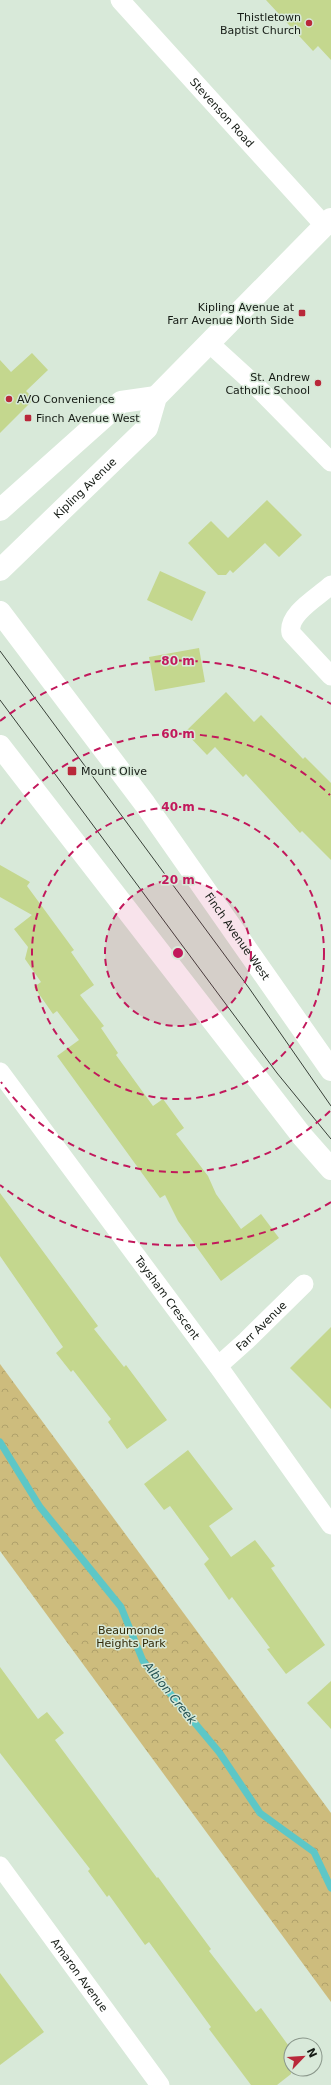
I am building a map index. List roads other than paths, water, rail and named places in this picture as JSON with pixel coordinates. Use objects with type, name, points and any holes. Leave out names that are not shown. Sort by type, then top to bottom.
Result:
[{"type":"main road","name":"Kipling Avenue","points":[[0,570],[147,428],[156,397],[328,222]]},
{"type":"main road","points":[[0,510],[121,402],[156,397]]},
{"type":"main road","name":"Finch Avenue West","points":[[0,612],[144,804],[331,1070]]},
{"type":"main road","points":[[0,746],[302,1136],[331,1169]]},
{"type":"street","name":"Stevenson Road","points":[[120,0],[328,222]]},
{"type":"street","points":[[209,343],[253,383],[331,462]]},
{"type":"street","points":[[331,586],[313,599],[292,621],[290,627],[291,633],[331,676]]},
{"type":"street","name":"Taysham Crescent","points":[[0,1072],[218,1366],[331,1525]]},
{"type":"street","name":"Farr Avenue","points":[[218,1366],[246,1341],[304,1284]]},
{"type":"street","name":"Amaron Avenue","points":[[0,1866],[160,2085]]},
{"type":"waterway","name":"Albion Creek","points":[[0,1442],[40,1507],[121,1607],[143,1661],[219,1752],[260,1813],[314,1852],[331,1888]]},
{"type":"tram line","points":[[0,651],[249,988],[331,1106]]},
{"type":"tram line","points":[[0,700],[277,1073],[331,1139]]},
{"type":"place","name":"Thistletown Baptist Church","points":[[309,23]]},
{"type":"place","name":"Kipling Avenue at Farr Avenue North Side","points":[[302,313]]},
{"type":"place","name":"St. Andrew Catholic School","points":[[318,383]]},
{"type":"place","name":"AVO Convenience","points":[[9,399]]},
{"type":"place","name":"Finch Avenue West","points":[[28,418]]},
{"type":"place","name":"Mount Olive","points":[[72,771]]},
{"type":"park label","name":"Beaumonde Heights Park","points":[[131,1636]]}]
